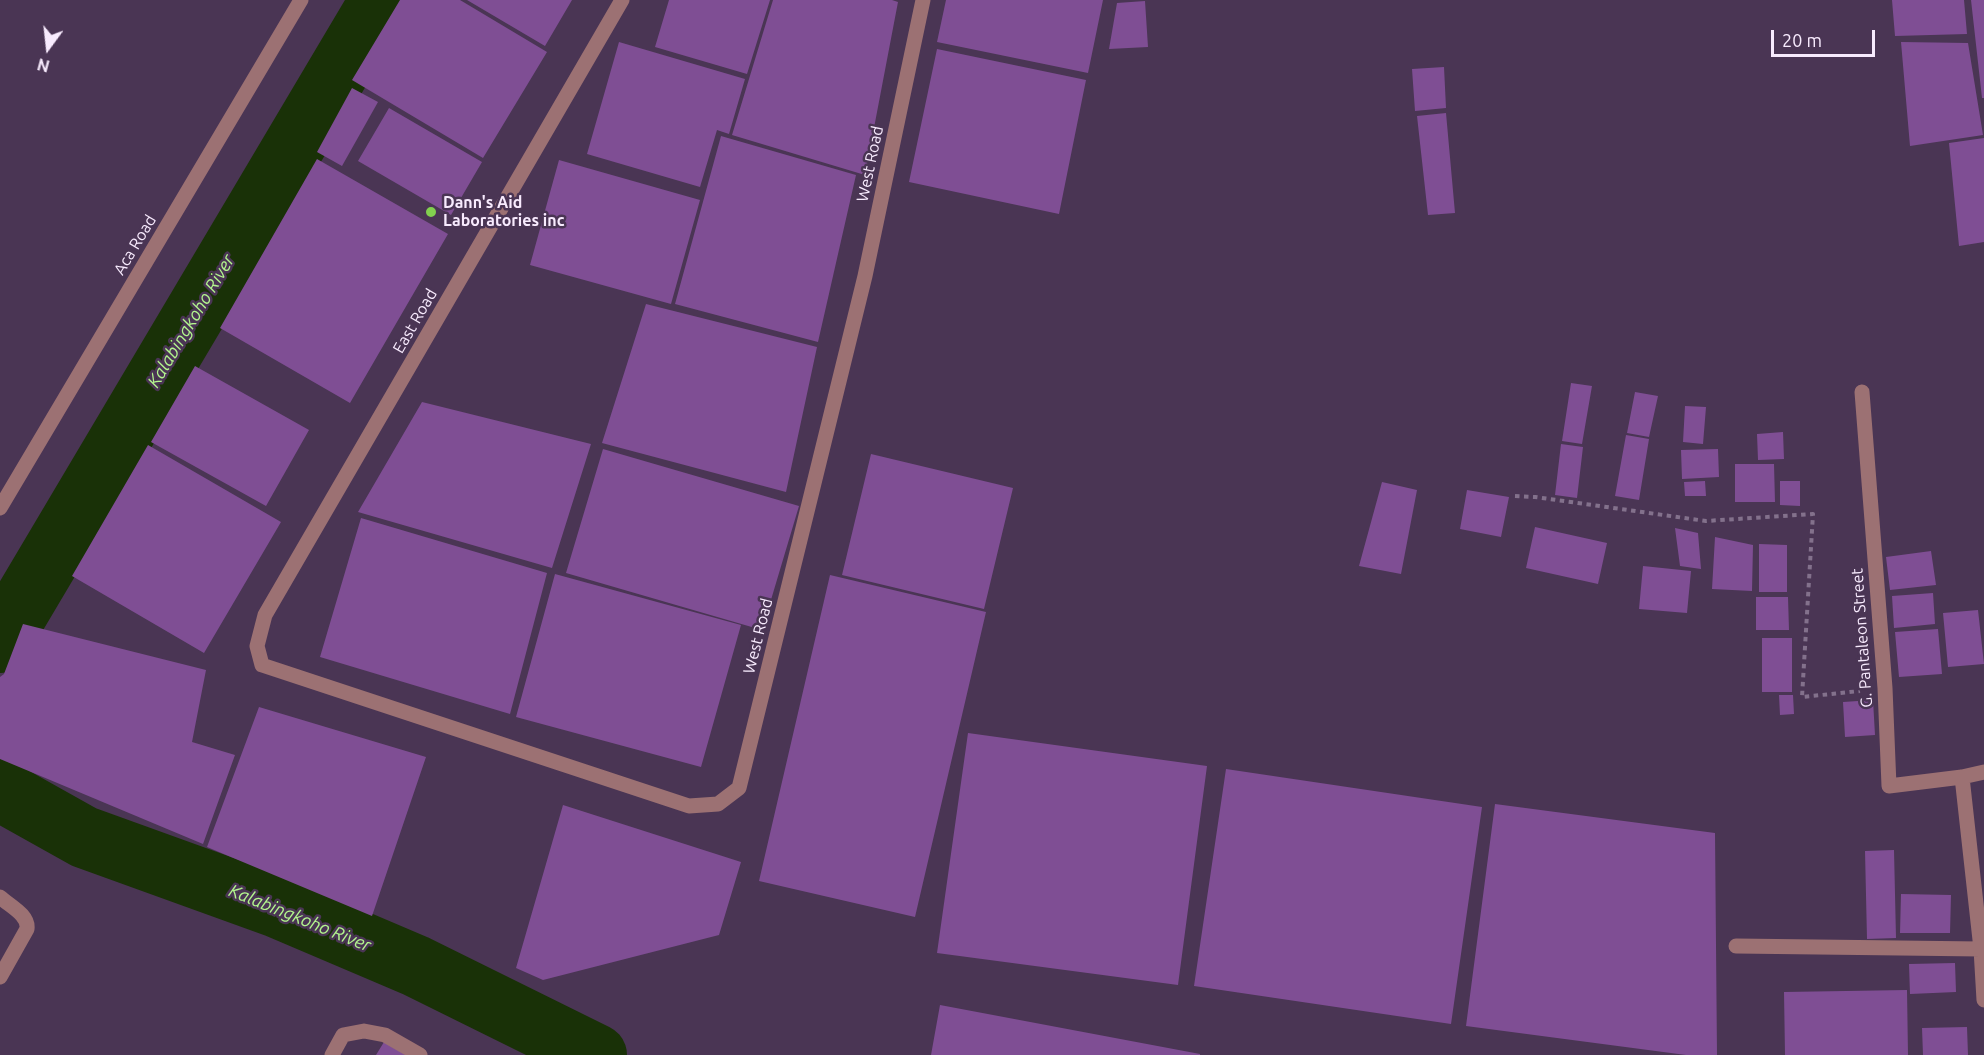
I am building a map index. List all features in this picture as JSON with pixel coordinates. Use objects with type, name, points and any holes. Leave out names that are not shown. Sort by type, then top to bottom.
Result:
[{"type":"street","name":"Aca Road","points":[[0,508],[301,0]]},
{"type":"street","name":"East Road","points":[[262,665],[256,646],[265,615],[622,0]]},
{"type":"street","name":"West Road","points":[[262,665],[689,806],[718,804],[739,788],[865,276],[923,0]]},
{"type":"street","name":"G. Pantaleon Street","points":[[1862,393],[1885,688],[1889,786],[1984,772]]},
{"type":"street","points":[[1962,777],[1981,949],[1984,1000]]},
{"type":"street","points":[[0,897],[25,918],[28,924],[0,977]]},
{"type":"street","points":[[1736,946],[1981,949]]},
{"type":"street","points":[[332,1055],[343,1035],[364,1031],[384,1035],[420,1055]]},
{"type":"path","points":[[1515,496],[1706,520],[1814,514],[1803,697],[1885,688]]},
{"type":"building","points":[[400,0],[460,0],[547,52],[483,158],[352,80]]},
{"type":"building","points":[[467,0],[572,0],[545,46]]},
{"type":"building","points":[[669,0],[770,0],[747,74],[655,47]]},
{"type":"building","points":[[773,0],[892,0],[898,2],[865,175],[732,135]]},
{"type":"building","points":[[946,0],[1103,0],[1088,73],[937,42]]},
{"type":"building","points":[[1892,0],[1964,0],[1967,34],[1895,36]]},
{"type":"building","points":[[1971,0],[1984,0],[1984,98],[1982,98]]},
{"type":"building","points":[[1145,1],[1148,47],[1109,49],[1117,3]]},
{"type":"building","points":[[619,42],[745,79],[729,134],[717,130],[700,187],[587,154]]},
{"type":"building","points":[[1901,42],[1968,43],[1983,135],[1910,146]]},
{"type":"building","points":[[937,49],[1086,80],[1059,214],[909,182]]},
{"type":"building","points":[[1444,67],[1446,108],[1415,111],[1412,69]]},
{"type":"building","points":[[352,88],[378,102],[342,166],[317,152]]},
{"type":"building","points":[[389,108],[482,162],[451,215],[358,161]]},
{"type":"building","points":[[1446,113],[1455,213],[1428,215],[1417,116]]},
{"type":"building","points":[[721,136],[856,175],[818,342],[675,304]]},
{"type":"building","points":[[1984,138],[1984,242],[1959,246],[1949,143]]},
{"type":"building","points":[[317,159],[448,234],[350,403],[220,328]]},
{"type":"building","points":[[559,160],[700,200],[671,304],[530,265]]},
{"type":"building","points":[[646,304],[817,347],[786,492],[602,443]]},
{"type":"building","points":[[195,366],[309,430],[266,506],[151,442]]},
{"type":"building","points":[[1571,383],[1592,386],[1582,444],[1562,441]]},
{"type":"building","points":[[1635,392],[1658,396],[1649,437],[1627,433]]},
{"type":"building","points":[[422,402],[591,444],[552,568],[358,512]]},
{"type":"building","points":[[1685,406],[1706,407],[1703,444],[1683,442]]},
{"type":"building","points":[[1783,432],[1784,459],[1758,460],[1757,434]]},
{"type":"building","points":[[1626,435],[1649,439],[1639,500],[1615,496]]},
{"type":"building","points":[[1561,444],[1583,447],[1577,498],[1555,495]]},
{"type":"building","points":[[148,445],[281,522],[204,653],[72,576]]},
{"type":"building","points":[[603,449],[799,506],[762,630],[566,573]]},
{"type":"building","points":[[1718,449],[1719,477],[1682,479],[1681,450]]},
{"type":"building","points":[[871,454],[1013,488],[984,609],[842,575]]},
{"type":"building","points":[[1735,464],[1774,464],[1775,502],[1735,502]]},
{"type":"building","points":[[1705,481],[1706,496],[1685,496],[1684,482]]},
{"type":"building","points":[[1780,481],[1800,481],[1800,506],[1780,505]]},
{"type":"building","points":[[1382,482],[1417,490],[1401,574],[1359,566]]},
{"type":"building","points":[[1467,490],[1509,497],[1501,537],[1460,529]]},
{"type":"building","points":[[361,518],[547,573],[510,714],[320,657]]},
{"type":"building","points":[[1535,527],[1607,543],[1598,584],[1526,568]]},
{"type":"building","points":[[1675,528],[1698,533],[1701,569],[1680,566]]},
{"type":"building","points":[[1715,537],[1753,545],[1752,591],[1712,589]]},
{"type":"building","points":[[1759,544],[1787,545],[1787,592],[1759,592]]},
{"type":"building","points":[[1931,551],[1936,585],[1890,590],[1886,557]]},
{"type":"building","points":[[1643,566],[1691,571],[1687,613],[1639,609]]},
{"type":"building","points":[[555,574],[741,625],[701,767],[516,717]]},
{"type":"building","points":[[830,575],[986,612],[915,917],[759,881]]},
{"type":"building","points":[[1933,593],[1935,624],[1894,628],[1892,596]]},
{"type":"building","points":[[1756,597],[1788,597],[1789,630],[1756,630]]},
{"type":"building","points":[[1978,610],[1984,664],[1948,667],[1943,613]]},
{"type":"building","points":[[23,624],[206,670],[192,742],[235,755],[203,844],[0,759],[0,677],[4,674]]},
{"type":"building","points":[[1938,629],[1942,674],[1899,677],[1895,632]]},
{"type":"building","points":[[1762,638],[1792,638],[1792,692],[1762,692]]},
{"type":"building","points":[[1779,695],[1793,695],[1794,714],[1780,715]]},
{"type":"building","points":[[1873,700],[1875,735],[1845,737],[1843,702]]},
{"type":"building","points":[[259,707],[426,757],[372,916],[207,847]]},
{"type":"building","points":[[968,733],[1207,766],[1178,985],[937,953]]},
{"type":"building","points":[[1226,769],[1482,807],[1451,1024],[1194,986]]},
{"type":"building","points":[[1495,804],[1715,833],[1717,1055],[1686,1055],[1466,1026]]},
{"type":"building","points":[[563,805],[741,862],[719,935],[543,980],[516,968]]},
{"type":"building","points":[[1894,850],[1896,938],[1867,939],[1865,851]]},
{"type":"building","points":[[1901,894],[1951,895],[1950,933],[1900,933]]},
{"type":"building","points":[[1955,963],[1956,992],[1910,994],[1909,964]]},
{"type":"building","points":[[1907,990],[1908,1055],[1785,1055],[1784,992]]},
{"type":"building","points":[[940,1005],[1200,1054],[1200,1055],[931,1055]]},
{"type":"building","points":[[1967,1027],[1968,1055],[1923,1055],[1922,1028]]},
{"type":"building","points":[[384,1042],[406,1055],[376,1055]]},
{"type":"waterway","name":"Kalabingkoho River","points":[[0,642],[381,0]]},
{"type":"waterway","name":"Kalabingkoho River","points":[[0,790],[84,837],[275,906],[416,966],[596,1055]]},
{"type":"place","name":"Dann's Aid Laboratories inc","points":[[431,212]]}]
